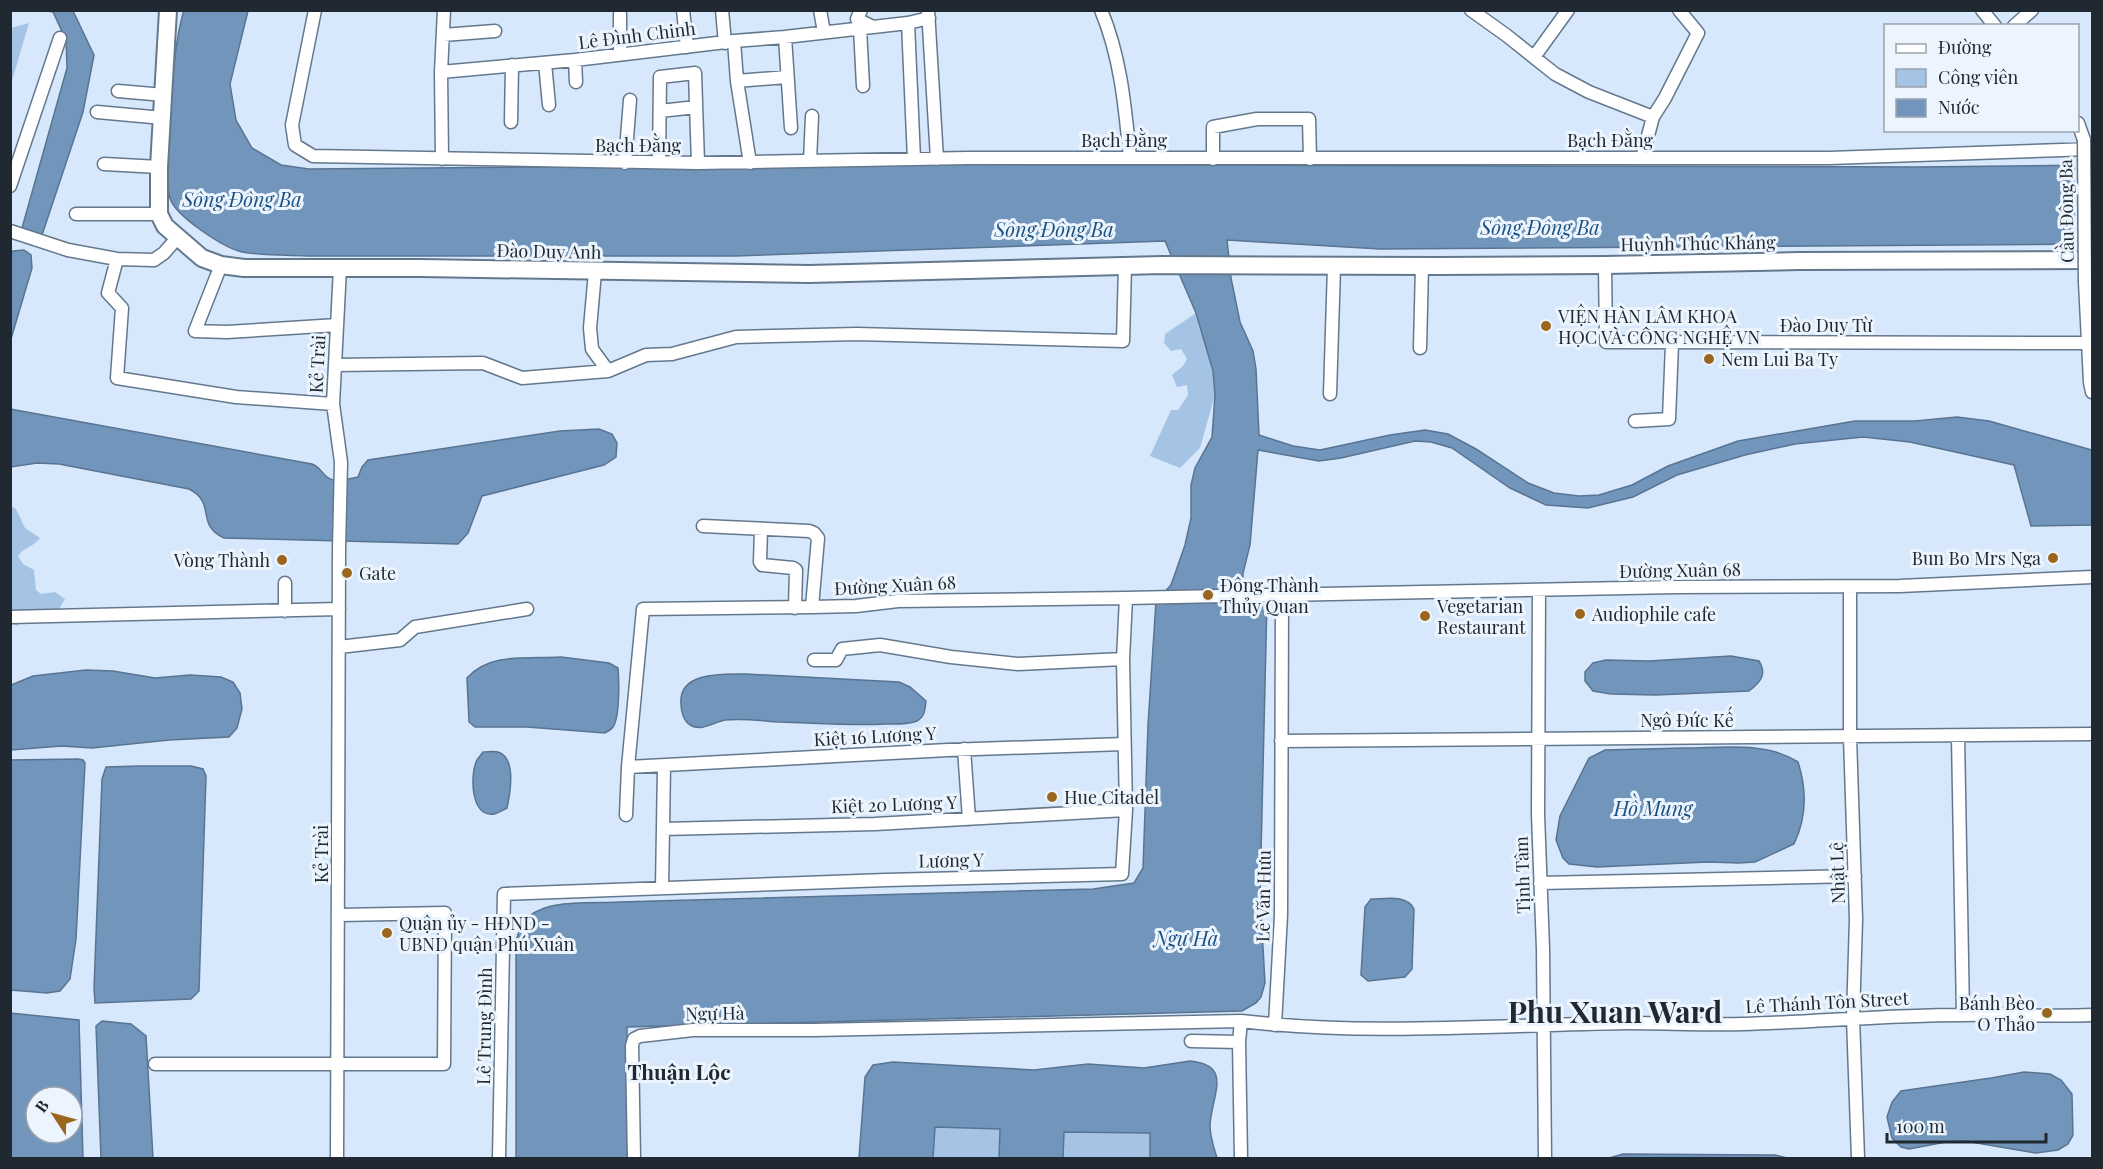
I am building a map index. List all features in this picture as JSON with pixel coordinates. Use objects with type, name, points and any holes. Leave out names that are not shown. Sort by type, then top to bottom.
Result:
[{"type":"main road","points":[[159,214],[159,167],[168,10]]},
{"type":"main road","name":"Đào Duy Anh","points":[[159,214],[165,226],[201,258],[220,265],[244,268],[809,274],[1233,265]]},
{"type":"main road","name":"Huỳnh Thúc Kháng","points":[[1233,265],[1334,267],[2092,260]]},
{"type":"street","name":"Bạch Đằng","points":[[315,10],[292,125],[295,145],[313,156],[626,163],[1130,158],[1829,158],[2088,145]]},
{"type":"street","points":[[442,159],[441,72],[444,10]]},
{"type":"street","points":[[683,10],[687,47]]},
{"type":"street","points":[[723,10],[750,163]]},
{"type":"street","points":[[820,10],[824,32]]},
{"type":"street","points":[[861,10],[857,19],[866,27],[864,86]]},
{"type":"street","points":[[1101,10],[1119,65],[1130,158]]},
{"type":"street","points":[[1471,10],[1555,74],[1589,92],[1653,117]]},
{"type":"street","points":[[1534,57],[1568,10]]},
{"type":"street","points":[[1642,158],[1653,117],[1698,33],[1679,10]]},
{"type":"street","points":[[1982,10],[1993,24]]},
{"type":"street","points":[[2016,24],[2032,10]]},
{"type":"street","points":[[609,69],[615,55],[620,14]]},
{"type":"street","points":[[928,14],[937,159]]},
{"type":"street","name":"Lê Đình Chinh","points":[[441,72],[575,60],[908,23],[928,14]]},
{"type":"street","points":[[908,23],[914,159]]},
{"type":"street","points":[[443,34],[495,32]]},
{"type":"street","points":[[785,37],[791,128]]},
{"type":"street","points":[[10,186],[60,38]]},
{"type":"street","points":[[575,60],[576,82]]},
{"type":"street","points":[[546,63],[549,105]]},
{"type":"street","points":[[511,122],[512,65]]},
{"type":"street","points":[[659,162],[660,78],[694,73],[698,163]]},
{"type":"street","points":[[737,81],[787,77]]},
{"type":"street","points":[[117,91],[164,95]]},
{"type":"street","points":[[626,163],[630,100]]},
{"type":"street","points":[[660,111],[696,108]]},
{"type":"street","points":[[97,112],[163,118]]},
{"type":"street","points":[[810,161],[812,116]]},
{"type":"street","points":[[1214,159],[1213,127],[1257,119],[1309,118],[1310,159]]},
{"type":"street","name":"Cầu Đông Ba","points":[[2079,125],[2088,145],[2085,282],[2088,343]]},
{"type":"street","points":[[104,164],[159,167]]},
{"type":"street","points":[[76,214],[159,214]]},
{"type":"street","points":[[10,231],[68,250],[117,259],[154,261],[178,237]]},
{"type":"street","points":[[117,259],[108,293],[122,308],[117,378],[236,397],[333,404]]},
{"type":"street","points":[[220,265],[195,331],[227,332],[337,325]]},
{"type":"street","name":"Đào Duy Từ","points":[[1605,265],[1606,342],[1672,344],[2088,343]]},
{"type":"street","points":[[335,365],[483,363],[522,378],[608,371],[646,355],[672,354],[736,338],[857,334],[1124,341],[1125,266]]},
{"type":"street","points":[[1420,348],[1422,266]]},
{"type":"street","points":[[1330,394],[1334,267]]},
{"type":"street","name":"Kẻ Trài","points":[[337,1158],[341,462],[333,404],[340,268]]},
{"type":"street","points":[[595,272],[591,328],[592,349],[608,371]]},
{"type":"street","points":[[2088,343],[2092,392]]},
{"type":"street","points":[[1635,421],[1669,419],[1672,344]]},
{"type":"street","points":[[703,526],[808,531],[818,537],[812,607]]},
{"type":"street","points":[[761,529],[760,562],[762,565],[793,567],[795,570],[795,608]]},
{"type":"street","name":"Đường Xuân 68","points":[[628,767],[643,609],[795,608],[856,606],[897,601],[1268,594],[1850,587],[2092,577]]},
{"type":"street","points":[[285,584],[285,611]]},
{"type":"street","name":"Nhật Lệ","points":[[1850,587],[1850,737],[1857,920],[1853,1018],[1858,1158]]},
{"type":"street","name":"Tịnh Tâm","points":[[1539,590],[1538,739],[1545,1158]]},
{"type":"street","name":"Lê Văn Hưu","points":[[1275,1025],[1281,915],[1282,595]]},
{"type":"street","name":"Lương Y","points":[[504,894],[1122,874],[1126,810],[1123,658],[1126,598]]},
{"type":"street","points":[[10,617],[339,609]]},
{"type":"street","points":[[339,647],[400,639],[415,627],[527,609]]},
{"type":"street","points":[[814,660],[836,660],[842,649],[880,645],[951,657],[1018,664],[1123,658]]},
{"type":"street","name":"Ngô Đức Kế","points":[[1281,741],[2092,735]]},
{"type":"street","points":[[1958,736],[1963,1015]]},
{"type":"street","name":"Kiệt 16 Lương Y","points":[[628,767],[964,749],[1124,744]]},
{"type":"street","points":[[964,749],[969,819]]},
{"type":"street","points":[[662,888],[664,766]]},
{"type":"street","points":[[626,815],[628,767]]},
{"type":"street","name":"Kiệt 20 Lương Y","points":[[663,829],[875,824],[1126,810]]},
{"type":"street","points":[[1540,883],[1855,876]]},
{"type":"street","name":"Lê Trung Đình","points":[[499,1158],[504,894]]},
{"type":"street","points":[[155,1064],[444,1064],[445,913],[339,915]]},
{"type":"street","name":"Lê Thánh Tôn Street","points":[[1275,1025],[1389,1028],[1544,1027],[1626,1023],[1745,1024],[1963,1015],[2092,1015]]},
{"type":"street","points":[[1241,1158],[1239,1042],[1241,1021],[1275,1025]]},
{"type":"street","name":"Ngự Hà","points":[[634,1158],[632,1046],[634,1039],[640,1036],[693,1030],[814,1030],[1241,1021]]},
{"type":"street","points":[[1191,1041],[1239,1042]]},
{"type":"green space","points":[[29,23],[11,84],[11,28]]},
{"type":"green space","points":[[1196,313],[1213,371],[1215,395],[1200,448],[1180,468],[1150,456],[1171,410],[1178,410],[1188,395],[1187,385],[1177,387],[1172,375],[1183,366],[1187,359],[1181,349],[1171,351],[1164,343],[1165,334]]},
{"type":"green space","points":[[11,506],[16,509],[25,528],[40,538],[18,556],[23,564],[34,570],[36,590],[41,594],[55,592],[65,599],[58,611],[27,617],[17,626],[11,623]]},
{"type":"green space","points":[[934,1127],[1000,1129],[999,1158],[934,1158]]},
{"type":"green space","points":[[1064,1132],[1151,1133],[1150,1158],[1063,1158]]},
{"type":"water","name":"Sông Đông Ba","points":[[184,10],[248,11],[230,84],[236,120],[252,148],[281,165],[309,169],[855,164],[1915,167],[2092,165],[2092,244],[1380,249],[1227,240],[1231,278],[1240,322],[1253,351],[1256,369],[1259,435],[1293,446],[1320,450],[1425,430],[1448,434],[1476,449],[1528,483],[1554,493],[1579,496],[1599,495],[1632,485],[1668,466],[1738,441],[1855,421],[1915,421],[1957,417],[1989,421],[2092,450],[2092,525],[2031,526],[2014,465],[1910,442],[1863,437],[1795,444],[1745,455],[1677,475],[1633,497],[1588,508],[1546,505],[1510,488],[1452,448],[1431,442],[1415,441],[1319,461],[1258,450],[1250,545],[1243,573],[1243,585],[1248,593],[1267,601],[1260,894],[1265,983],[1261,997],[1256,1003],[1242,1011],[627,1027],[627,1158],[516,1158],[516,941],[522,924],[530,915],[541,909],[581,903],[1093,889],[1134,883],[1143,868],[1148,725],[1156,601],[1171,585],[1185,545],[1191,518],[1191,485],[1195,468],[1212,437],[1215,395],[1213,371],[1196,313],[1165,241],[735,256],[311,256],[242,252],[213,238],[190,222],[170,198],[166,157],[173,75]]},
{"type":"water","points":[[47,11],[73,11],[94,55],[83,112],[42,235],[22,228],[67,68],[66,40],[53,12]]},
{"type":"water","points":[[24,250],[31,255],[32,268],[11,339],[11,254],[13,251]]},
{"type":"water","points":[[10,409],[312,464],[330,479],[338,480],[358,477],[368,460],[560,431],[599,429],[612,434],[617,443],[616,457],[604,465],[482,496],[468,533],[458,544],[224,538],[210,527],[202,501],[189,489],[59,464],[37,463],[11,467]]},
{"type":"water","points":[[1731,656],[1759,661],[1762,678],[1749,691],[1656,695],[1611,694],[1593,691],[1585,681],[1585,672],[1593,663],[1606,660],[1649,661]]},
{"type":"water","points":[[561,657],[609,663],[618,668],[618,707],[615,722],[610,730],[605,733],[527,727],[475,727],[469,722],[467,678],[476,670],[498,660],[511,658]]},
{"type":"water","points":[[86,670],[113,671],[155,678],[190,675],[221,677],[233,682],[240,693],[242,709],[237,728],[229,737],[169,740],[92,748],[62,746],[11,750],[11,685],[33,676]]},
{"type":"water","points":[[746,674],[899,682],[910,687],[926,701],[925,710],[917,721],[901,724],[846,725],[739,719],[694,727],[686,721],[681,704],[682,693],[687,685],[704,677]]},
{"type":"water","name":"Hồ Mung","points":[[1728,747],[1772,751],[1798,762],[1803,783],[1804,803],[1801,824],[1794,844],[1755,862],[1739,863],[1708,862],[1597,867],[1569,864],[1563,858],[1556,840],[1560,816],[1589,758],[1605,750]]},
{"type":"water","points":[[483,752],[498,752],[508,761],[510,769],[507,808],[494,814],[480,809],[474,793],[473,774],[477,760]]},
{"type":"water","points":[[78,759],[85,763],[76,939],[70,979],[60,991],[47,993],[11,990],[11,760]]},
{"type":"water","points":[[191,766],[203,769],[206,776],[199,991],[191,999],[95,1003],[102,779],[106,767]]},
{"type":"water","points":[[1371,899],[1401,899],[1411,904],[1414,909],[1412,969],[1405,977],[1368,981],[1361,975],[1365,907]]},
{"type":"water","points":[[10,1013],[79,1020],[81,1085],[24,1085],[24,1145],[83,1145],[83,1158],[11,1158]]},
{"type":"water","points":[[102,1021],[131,1024],[146,1036],[153,1158],[101,1158],[96,1026]]},
{"type":"water","points":[[1190,1061],[1204,1064],[1216,1075],[1216,1093],[1210,1126],[1217,1158],[1150,1158],[1150,1133],[1064,1132],[1063,1158],[999,1158],[1000,1129],[935,1127],[933,1158],[859,1158],[865,1077],[873,1065],[893,1062],[1034,1070],[1088,1064],[1144,1068]]},
{"type":"water","points":[[2024,1072],[2050,1074],[2061,1080],[2072,1094],[2073,1135],[2068,1144],[2058,1150],[2036,1153],[1965,1141],[1909,1149],[1901,1147],[1892,1138],[1887,1117],[1892,1102],[1901,1091]]},
{"type":"water","points":[[1623,1154],[1775,1155],[1787,1158],[1609,1158]]},
{"type":"pier","points":[[2075,162],[2092,162],[2092,247],[2075,247]]},
{"type":"place","name":"VIỆN HÀN LÂM KHOA HỌC VÀ CÔNG NGHỆ VN","points":[[1546,326]]},
{"type":"place","name":"Nem Lui Ba Ty","points":[[1709,359]]},
{"type":"place","name":"Bun Bo Mrs Nga","points":[[2053,558]]},
{"type":"place","name":"Vòng Thành","points":[[282,560]]},
{"type":"place","name":"Gate","points":[[347,573]]},
{"type":"place","name":"Đông Thành Thủy Quan","points":[[1208,595]]},
{"type":"place","name":"Audiophile cafe","points":[[1580,614]]},
{"type":"place","name":"Vegetarian Restaurant","points":[[1425,616]]},
{"type":"place","name":"Hue Citadel","points":[[1052,797]]},
{"type":"place","name":"Quận ủy - HĐND - UBND quận Phú Xuân","points":[[387,933]]},
{"type":"place","name":"Bánh Bèo O Thảo","points":[[2047,1013]]},
{"type":"district","name":"Phu Xuan Ward","points":[[1615,1011]]},
{"type":"district","name":"Thuận Lộc","points":[[679,1071]]}]
